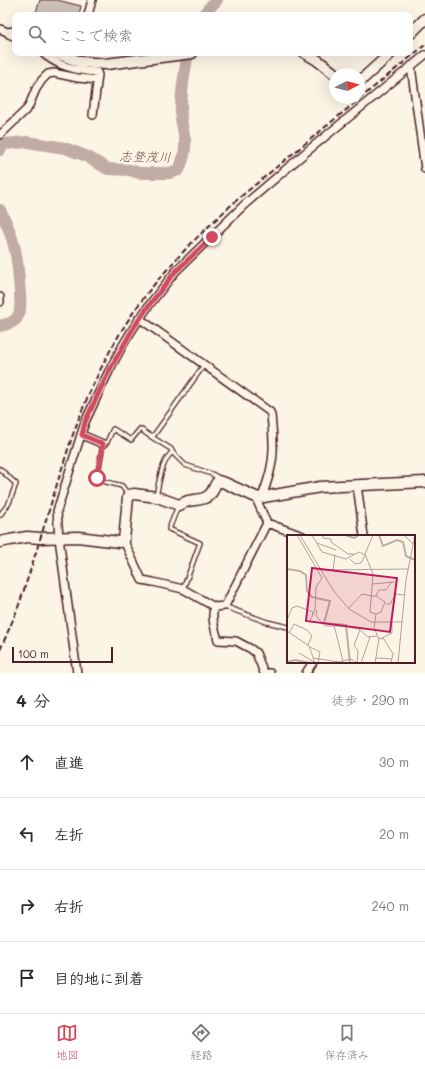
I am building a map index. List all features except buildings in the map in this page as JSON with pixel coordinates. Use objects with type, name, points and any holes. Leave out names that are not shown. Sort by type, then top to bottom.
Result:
[{"type":"main road","points":[[413,31],[425,19]]},
{"type":"main road","points":[[64,56],[81,62],[106,64],[170,56]]},
{"type":"main road","points":[[310,56],[329,69]]},
{"type":"main road","points":[[365,77],[388,56]]},
{"type":"main road","points":[[0,542],[27,537],[78,537],[119,542],[124,541],[128,495],[134,494],[155,497],[178,505],[204,498],[212,492],[218,481],[260,497],[320,487],[425,482]]},
{"type":"street","points":[[89,12],[92,0]]},
{"type":"street","points":[[76,673],[57,511],[85,422],[123,345],[139,318],[175,272],[244,205],[425,55]]},
{"type":"street","points":[[47,56],[65,66],[97,72],[98,75],[93,114]]},
{"type":"street","points":[[412,66],[425,168]]},
{"type":"street","points":[[0,135],[28,108],[36,89],[48,74],[54,73],[97,80]]},
{"type":"street","points":[[0,296],[0,302]]},
{"type":"street","points":[[139,318],[270,412],[274,444],[273,453],[269,477],[258,504],[267,523],[300,535]]},
{"type":"street","points":[[82,435],[103,444]]},
{"type":"street","points":[[357,485],[364,535]]},
{"type":"street","points":[[124,541],[142,580],[183,589],[214,607],[225,606],[267,523]]},
{"type":"street","points":[[214,607],[213,613],[215,630],[218,640],[236,641],[251,649],[256,653],[264,672],[270,673]]},
{"type":"street","points":[[306,673],[311,663]]},
{"type":"lane","points":[[150,436],[154,435],[204,365]]},
{"type":"lane","points":[[128,495],[122,486],[97,478],[103,444],[107,442],[113,429],[131,440],[140,429],[171,449],[172,452],[185,465],[212,474],[217,477],[218,481]]},
{"type":"lane","points":[[155,497],[164,463],[166,458],[172,452]]},
{"type":"lane","points":[[0,469],[16,484],[9,503],[0,515]]},
{"type":"lane","points":[[178,505],[169,529],[200,543],[183,589]]},
{"type":"lane","points":[[225,606],[267,622],[287,627]]},
{"type":"waterway","name":"志登茂川","points":[[206,12],[217,0]]},
{"type":"waterway","name":"志登茂川","points":[[0,150],[4,144],[27,142],[65,148],[86,156],[108,169],[130,170],[139,173],[169,173],[179,170],[185,148],[181,118],[181,102],[188,56]]},
{"type":"waterway","name":"志登茂川","points":[[0,210],[13,241],[18,271],[20,305],[20,311],[17,318],[10,323],[0,326]]},
{"type":"railway","points":[[413,55],[425,45]]},
{"type":"railway","points":[[0,650],[20,602],[67,453],[82,411],[107,356],[133,313],[153,286],[173,263],[194,240],[227,209],[412,56]]},
{"type":"route","points":[[97,478],[103,444],[82,435],[85,422],[109,371],[134,327],[166,283],[175,272],[212,237]]}]
